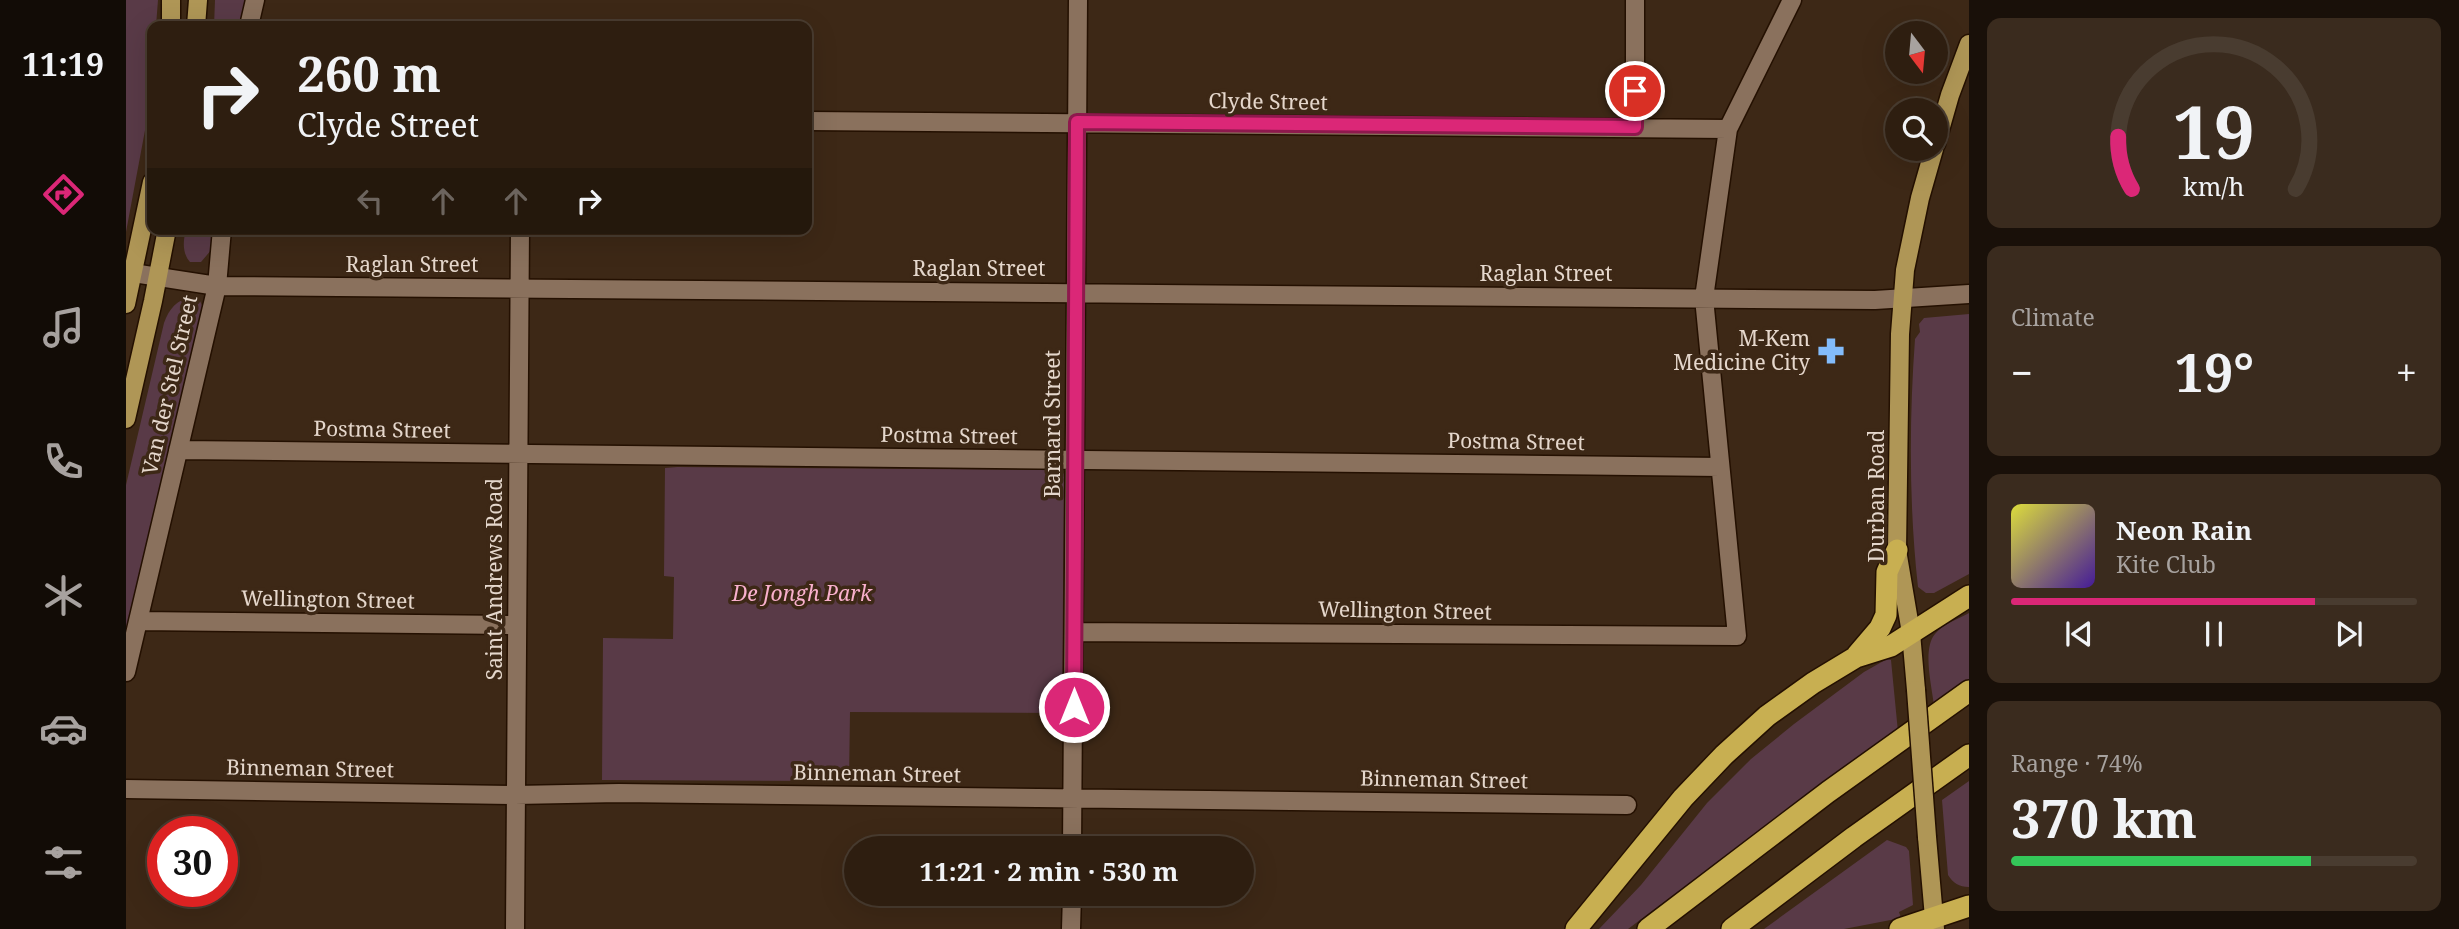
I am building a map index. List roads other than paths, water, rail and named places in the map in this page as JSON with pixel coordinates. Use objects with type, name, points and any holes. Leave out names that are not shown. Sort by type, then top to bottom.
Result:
[{"type":"highway","points":[[1856,657],[1880,628],[1886,615],[1887,572],[1897,550]]},
{"type":"highway","points":[[1576,929],[1682,798],[1767,716],[1856,657],[1891,646],[1969,596]]},
{"type":"highway","points":[[1648,929],[1828,792],[1969,691]]},
{"type":"highway","points":[[1732,929],[1969,755]]},
{"type":"highway","points":[[1900,929],[1934,924],[1969,906]]},
{"type":"main road","points":[[171,0],[171,21]]},
{"type":"main road","points":[[196,21],[198,0]]},
{"type":"main road","points":[[1948,102],[1969,44]]},
{"type":"main road","name":"Durban Road","points":[[1931,161],[1905,270],[1902,299],[1897,550],[1911,633],[1934,924]]},
{"type":"main road","points":[[126,304],[130,273],[147,203]]},
{"type":"main road","points":[[126,419],[166,235]]},
{"type":"street","points":[[250,21],[255,0]]},
{"type":"street","name":"Barnard Street","points":[[1072,836],[1078,0]]},
{"type":"street","points":[[1635,0],[1635,127]]},
{"type":"street","points":[[1720,467],[1704,298],[1728,129],[1792,0]]},
{"type":"street","name":"Clyde Street","points":[[812,121],[1728,129]]},
{"type":"street","name":"Van der Stel Street","points":[[126,672],[217,286],[221,235]]},
{"type":"street","name":"Saint Andrews Road","points":[[515,929],[520,235]]},
{"type":"street","name":"Raglan Street","points":[[130,273],[217,286],[1744,299],[1902,299],[1969,293]]},
{"type":"street","points":[[1706,320],[1720,307],[1744,299]]},
{"type":"street","name":"Postma Street","points":[[178,450],[1720,467]]},
{"type":"street","name":"Wellington Street","points":[[1074,632],[1737,636],[1720,467]]},
{"type":"street","name":"Wellington Street","points":[[138,621],[517,625]]},
{"type":"street","name":"Binneman Street","points":[[126,789],[1627,805]]},
{"type":"street","points":[[1071,929],[1072,906]]},
{"type":"place","name":"M-Kem Medicine City","points":[[1831,351]]},
{"type":"park label","name":"De Jongh Park","points":[[802,594]]}]
